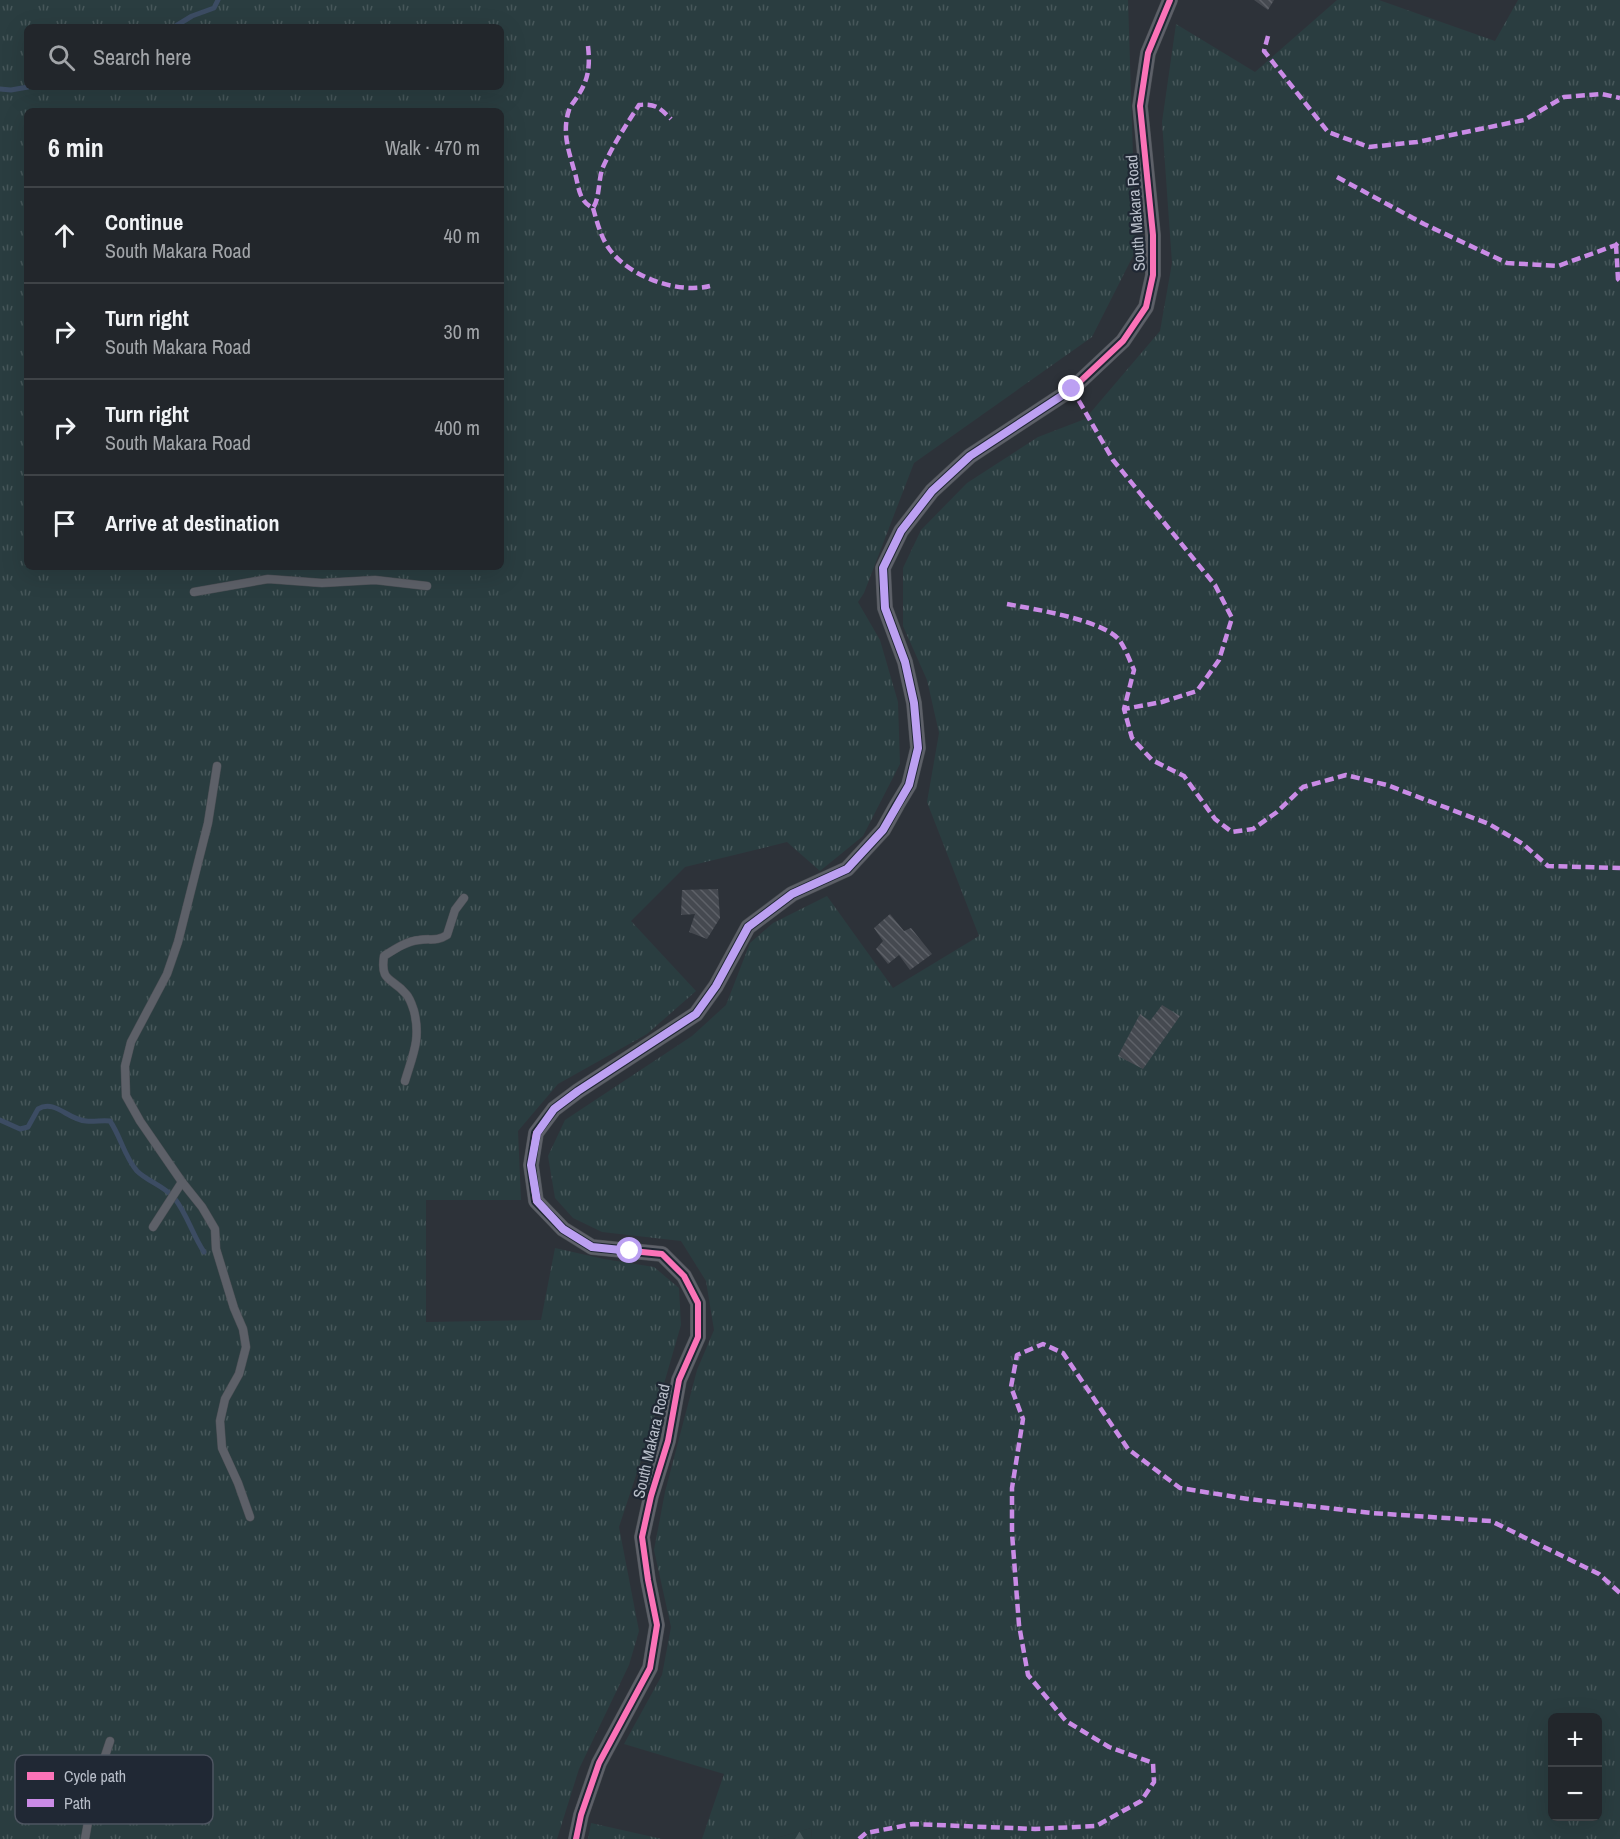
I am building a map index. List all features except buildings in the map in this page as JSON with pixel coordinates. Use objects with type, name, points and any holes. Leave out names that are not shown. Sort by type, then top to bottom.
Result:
[{"type":"street","name":"South Makara Road","points":[[576,1839],[581,1815],[599,1763],[650,1668],[657,1625],[642,1537],[651,1496],[668,1441],[678,1380],[698,1337],[698,1303],[684,1276],[662,1254],[592,1247],[563,1229],[537,1201],[531,1165],[537,1133],[554,1109],[578,1091],[696,1014],[716,986],[748,927],[792,894],[847,869],[883,830],[909,785],[918,748],[914,703],[905,662],[885,608],[883,568],[901,531],[932,491],[970,456],[1072,389],[1123,341],[1146,307],[1153,275],[1153,235],[1140,106],[1148,53],[1170,0]]},
{"type":"lane","points":[[194,592],[268,579],[322,583],[375,580],[427,586]]},
{"type":"lane","points":[[217,766],[208,823],[178,942],[167,974],[131,1042],[125,1066],[126,1096],[140,1121],[202,1207],[215,1229],[216,1249],[243,1329],[246,1347],[239,1374],[225,1399],[220,1421],[222,1448],[250,1517]]},
{"type":"lane","points":[[405,1081],[418,1037],[417,1023],[407,994],[388,978],[382,969],[384,956],[410,942],[421,939],[440,940],[447,935],[455,910],[464,898]]},
{"type":"lane","points":[[153,1227],[182,1182]]},
{"type":"lane","points":[[105,1755],[110,1741]]},
{"type":"lane","points":[[85,1839],[88,1824]]},
{"type":"green space","points":[[0,0],[1128,0],[1136,250],[1092,337],[914,463],[864,593],[858,602],[880,640],[898,702],[900,764],[863,836],[820,871],[787,842],[685,867],[631,921],[696,991],[647,1034],[558,1084],[518,1131],[521,1200],[426,1200],[426,1322],[541,1320],[555,1248],[654,1267],[679,1288],[681,1325],[648,1439],[619,1527],[639,1631],[629,1665],[579,1769],[557,1839],[0,1839]]},
{"type":"green space","points":[[1337,0],[1379,0],[1495,41],[1518,0],[1620,0],[1620,1839],[812,1839],[811,1828],[773,1839],[702,1839],[724,1774],[624,1744],[662,1675],[671,1627],[654,1550],[665,1492],[697,1370],[714,1330],[706,1281],[681,1241],[602,1232],[573,1218],[555,1198],[548,1156],[565,1120],[692,1036],[726,1005],[750,943],[773,923],[827,896],[893,988],[979,936],[927,802],[939,733],[927,680],[903,626],[903,568],[921,530],[967,483],[1038,437],[1085,419],[1160,331],[1172,263],[1162,122],[1176,24],[1255,72]]},
{"type":"green space","points":[[591,1823],[662,1839],[588,1839]]},
{"type":"green space","points":[[811,1828],[812,1839],[773,1839]]},
{"type":"waterway","points":[[179,24],[192,16],[214,8],[218,0]]},
{"type":"waterway","points":[[0,89],[24,88]]},
{"type":"waterway","points":[[0,1120],[20,1129],[28,1127],[38,1109],[50,1107],[79,1120],[110,1121],[137,1171],[175,1199],[204,1252]]},
{"type":"marked path","points":[[1268,36],[1264,51],[1328,132],[1369,147],[1417,142],[1524,120],[1564,97],[1602,94],[1620,98]]},
{"type":"marked path","points":[[588,46],[587,77],[570,108],[566,127],[567,144],[579,191],[589,205],[593,208],[603,167],[639,105],[657,107],[671,119]]},
{"type":"marked path","points":[[1337,177],[1424,224],[1507,263],[1558,266],[1616,245],[1620,241]]},
{"type":"marked path","points":[[593,208],[610,250],[630,268],[670,285],[684,288],[710,286]]},
{"type":"marked path","points":[[1616,245],[1620,281]]},
{"type":"marked path","points":[[1072,389],[1113,460],[1215,585],[1232,618],[1219,660],[1197,691],[1162,702],[1124,709]]},
{"type":"marked path","points":[[1007,604],[1085,621],[1100,627],[1120,641],[1134,670],[1124,709],[1132,738],[1152,760],[1184,776],[1215,819],[1232,832],[1253,829],[1277,812],[1303,787],[1346,775],[1387,785],[1489,824],[1523,844],[1548,866],[1620,868]]},
{"type":"marked path","points":[[859,1839],[866,1833],[913,1824],[1035,1829],[1096,1826],[1141,1801],[1154,1782],[1153,1763],[1109,1747],[1066,1721],[1028,1675],[1019,1625],[1012,1533],[1012,1488],[1023,1419],[1011,1387],[1017,1355],[1043,1344],[1063,1353],[1128,1449],[1180,1488],[1248,1499],[1371,1513],[1491,1521],[1599,1574],[1620,1593]]},
{"type":"cycle path","points":[[576,1839],[581,1815],[599,1763],[650,1668],[657,1625],[642,1537],[651,1496],[668,1441],[679,1380],[698,1337],[698,1303],[684,1276],[662,1254],[592,1247],[563,1229],[536,1201],[531,1165],[536,1133],[554,1109],[578,1091],[696,1014],[716,986],[748,927],[792,894],[847,869],[883,830],[909,785],[918,748],[914,703],[905,662],[885,608],[883,568],[901,531],[932,491],[970,456],[1072,389],[1123,341],[1146,307],[1153,275],[1153,235],[1140,106],[1148,53],[1170,0]]},
{"type":"route","points":[[630,1251],[592,1247],[563,1229],[537,1201],[531,1165],[537,1133],[554,1109],[578,1091],[696,1014],[716,986],[748,927],[792,894],[847,869],[883,830],[909,785],[918,748],[914,703],[905,662],[885,608],[883,568],[901,531],[932,491],[970,456],[1072,389]]}]
